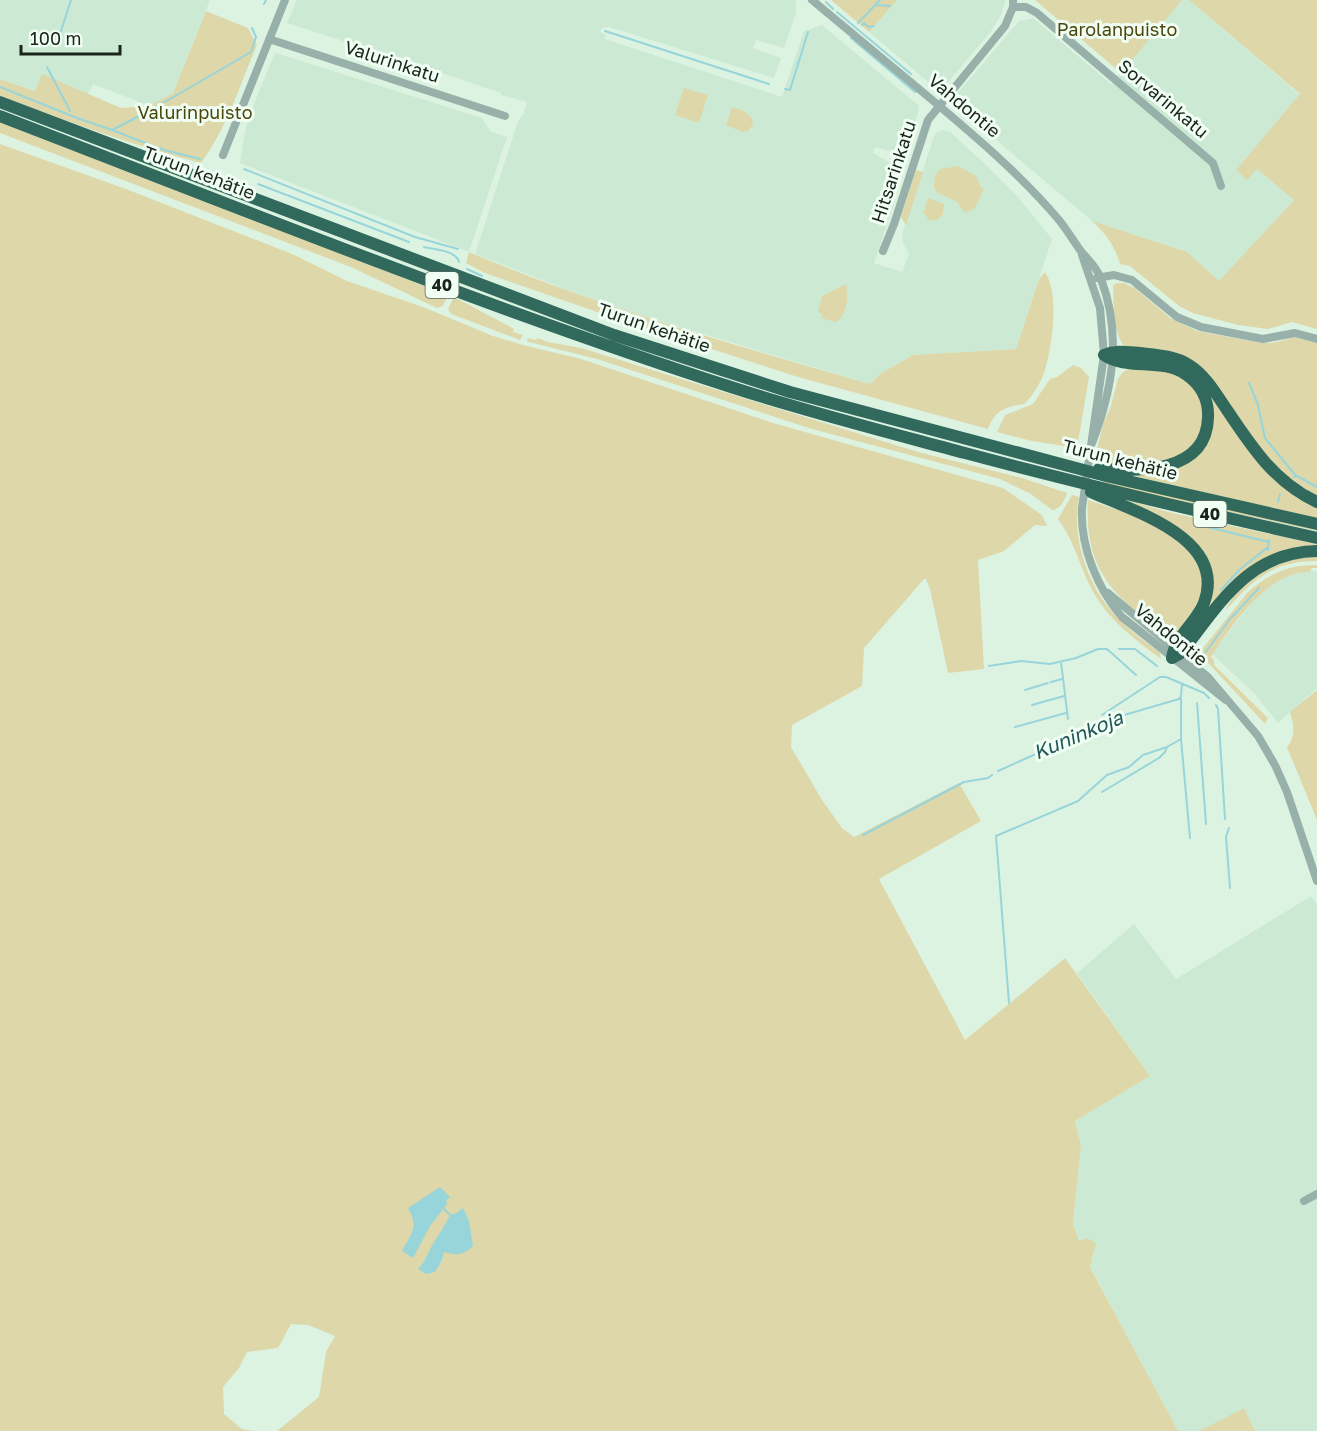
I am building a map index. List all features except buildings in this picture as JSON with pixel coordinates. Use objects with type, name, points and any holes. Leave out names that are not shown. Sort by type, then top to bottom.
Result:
[{"type":"highway","name":"Turun kehätie","points":[[0,102],[614,335],[790,393],[1062,472]]},
{"type":"highway","name":"Turun kehätie","points":[[0,116],[467,295],[601,344],[786,404],[1105,482],[1317,538]]},
{"type":"highway","points":[[1105,482],[1178,463],[1198,447],[1206,433],[1209,410],[1203,392],[1182,372],[1163,365],[1110,356]]},
{"type":"highway","points":[[1110,356],[1166,356],[1188,364],[1207,381],[1251,446],[1272,471],[1289,486],[1317,502]]},
{"type":"highway","points":[[1062,472],[1105,482],[1175,531],[1192,546],[1203,563],[1208,579],[1205,601],[1176,653]]},
{"type":"highway","name":"Turun kehätie","points":[[1105,482],[1317,524]]},
{"type":"highway","points":[[1176,653],[1246,575],[1278,557],[1317,550]]},
{"type":"street","points":[[223,155],[285,0]]},
{"type":"street","name":"Vahdontie","points":[[812,0],[938,105],[1023,181],[1061,222],[1081,252],[1092,262],[1113,326],[1110,356],[1094,420],[1083,499],[1083,529],[1089,556],[1111,605],[1122,617],[1176,653],[1226,700],[1258,736],[1275,765],[1298,822],[1317,881]]},
{"type":"street","name":"Hitsarinkatu","points":[[883,251],[894,224],[925,126],[938,105],[1005,26],[1013,3]]},
{"type":"street","name":"Sorvarinkatu","points":[[1013,3],[1037,13],[1213,163],[1221,186]]},
{"type":"street","name":"Valurinkatu","points":[[269,39],[505,116]]},
{"type":"street","points":[[1096,278],[1114,275],[1132,280],[1171,313],[1192,324],[1263,339],[1295,333],[1317,339]]},
{"type":"street","points":[[1305,1201],[1317,1194]]},
{"type":"shaded area","points":[[0,0],[210,0],[173,93],[150,106],[93,84],[88,94],[42,75],[36,91],[0,79]]},
{"type":"shaded area","points":[[297,0],[794,0],[796,1],[796,14],[784,48],[756,40],[753,48],[781,58],[774,78],[609,27],[602,28],[600,32],[606,35],[605,39],[782,97],[804,31],[822,25],[918,105],[919,109],[906,155],[875,147],[873,153],[901,169],[891,199],[895,201],[874,263],[902,272],[909,254],[903,243],[902,234],[934,136],[943,130],[950,132],[1018,197],[1052,239],[1016,349],[913,355],[880,374],[870,384],[649,318],[578,294],[475,254],[518,121],[523,115],[527,102],[287,23]]},
{"type":"shaded area","points":[[897,0],[1006,0],[1001,15],[992,30],[940,89],[934,87],[869,32]]},
{"type":"shaded area","points":[[1182,0],[1189,0],[1300,95],[1236,170],[1257,169],[1294,200],[1219,282],[1187,252],[1092,221],[957,107],[954,101],[956,95],[1019,21],[1033,18],[1111,84]]},
{"type":"shaded area","points":[[276,53],[482,118],[490,131],[507,137],[469,252],[240,163],[251,111]]},
{"type":"shaded area","points":[[1309,570],[1317,571],[1317,688],[1278,723],[1253,692],[1212,654],[1258,594],[1281,578]]},
{"type":"shaded area","points":[[1311,896],[1317,905],[1317,1431],[1255,1431],[1244,1408],[1199,1431],[1178,1431],[1090,1266],[1094,1255],[1079,1241],[1073,1224],[1081,1145],[1075,1121],[1150,1076],[1077,973],[1134,924],[1176,979]]},
{"type":"green space","points":[[831,0],[897,0],[869,32]]},
{"type":"green space","name":"Parolanpuisto","points":[[1035,0],[1182,0],[1121,73]]},
{"type":"green space","name":"Parolanpuisto","points":[[1189,0],[1317,0],[1317,329],[1292,322],[1268,329],[1238,325],[1193,313],[1179,306],[1130,266],[1120,264],[1109,240],[1092,221],[1187,252],[1219,281],[1294,200],[1257,169],[1247,180],[1236,170],[1300,94]]},
{"type":"green space","name":"Valurinpuisto","points":[[206,11],[248,28],[257,45],[226,121],[201,163],[99,132],[0,96],[0,79],[35,91],[42,74],[121,108],[150,106],[173,93]]},
{"type":"green space","points":[[684,88],[708,95],[699,123],[675,115]]},
{"type":"green space","points":[[732,107],[744,111],[752,118],[753,124],[748,131],[742,132],[726,125]]},
{"type":"green space","points":[[0,122],[448,295],[443,306],[437,308],[351,267],[0,133]]},
{"type":"green space","points":[[0,144],[126,189],[292,254],[347,281],[423,307],[493,336],[581,359],[773,423],[1003,488],[1042,515],[1047,526],[1035,525],[1004,551],[978,560],[984,669],[948,673],[930,589],[924,579],[864,648],[862,686],[792,725],[791,747],[822,800],[842,828],[854,837],[959,783],[981,821],[879,879],[965,1040],[1065,958],[1150,1076],[1075,1121],[1081,1145],[1073,1224],[1079,1241],[1087,1238],[1096,1243],[1090,1267],[1178,1431],[277,1431],[319,1397],[326,1352],[335,1336],[308,1325],[291,1324],[278,1348],[247,1352],[239,1368],[223,1387],[224,1414],[242,1429],[254,1431],[0,1431]]},
{"type":"green space","points":[[958,166],[976,176],[980,186],[984,189],[975,208],[965,213],[957,202],[938,193],[934,188],[935,175],[940,169]]},
{"type":"green space","points":[[916,170],[923,172],[906,225],[901,217]]},
{"type":"green space","points":[[928,198],[944,204],[943,214],[937,220],[928,220],[926,214],[923,214]]},
{"type":"green space","points":[[469,252],[617,308],[870,384],[880,374],[913,355],[1016,349],[1039,279],[1045,272],[1050,282],[1053,307],[1050,350],[1042,377],[1030,398],[1024,404],[1002,410],[988,429],[798,377],[594,311],[485,273],[466,263]]},
{"type":"green space","points":[[1124,283],[1136,289],[1170,318],[1197,331],[1261,343],[1273,343],[1295,337],[1317,343],[1317,497],[1302,489],[1278,470],[1253,439],[1209,374],[1124,346],[1117,332],[1114,317],[1113,285]]},
{"type":"green space","points":[[846,284],[846,305],[843,315],[836,322],[821,318],[823,315],[818,312],[822,296]]},
{"type":"green space","points":[[454,297],[514,329],[513,332],[523,335],[520,340],[451,314],[448,309]]},
{"type":"green space","points":[[528,338],[536,340],[538,338],[581,348],[918,452],[1022,478],[1067,493],[1060,506],[1052,510],[1031,494],[1000,479],[812,429],[597,359],[529,342]]},
{"type":"green space","points":[[1073,365],[1081,368],[1089,377],[1077,448],[1032,441],[997,432],[1005,415],[1033,404],[1050,379],[1057,377]]},
{"type":"green space","points":[[1131,367],[1174,372],[1196,387],[1205,417],[1196,444],[1167,464],[1115,464],[1094,460],[1118,379]]},
{"type":"green space","points":[[1195,373],[1284,488],[1297,498],[1317,507],[1317,519],[1130,475],[1166,472],[1180,467],[1205,445],[1202,384]]},
{"type":"green space","points":[[1105,481],[1317,529],[1317,531],[1104,485]]},
{"type":"green space","points":[[1072,495],[1079,497],[1077,529],[1080,546],[1084,562],[1098,592],[1122,622],[1160,653],[1161,659],[1112,618],[1090,586],[1072,544],[1058,519]]},
{"type":"green space","points":[[1088,500],[1140,517],[1187,546],[1203,574],[1200,603],[1177,633],[1168,634],[1155,628],[1129,606],[1107,581],[1093,553],[1088,520]]},
{"type":"green space","points":[[1128,502],[1172,513],[1317,544],[1317,547],[1274,554],[1192,634],[1208,563]]},
{"type":"green space","points":[[1317,555],[1317,561],[1285,565],[1267,573],[1225,610],[1243,585],[1263,570],[1287,561]]},
{"type":"green space","points":[[1317,565],[1317,568],[1312,568],[1309,572],[1294,574],[1265,590],[1240,616],[1211,657],[1214,665],[1268,718],[1265,724],[1199,653],[1256,585],[1280,571]]},
{"type":"green space","points":[[1317,690],[1317,820],[1287,747],[1292,739],[1293,730],[1290,712]]},
{"type":"green space","points":[[1244,1408],[1255,1431],[1199,1431]]},
{"type":"water","points":[[440,1187],[450,1197],[430,1226],[413,1258],[402,1251],[414,1225],[408,1208]]},
{"type":"water","points":[[463,1208],[469,1221],[473,1246],[459,1254],[444,1252],[435,1272],[426,1274],[418,1269],[450,1215]]},
{"type":"waterway","points":[[59,37],[71,0]]},
{"type":"waterway","points":[[264,4],[266,0]]},
{"type":"waterway","points":[[858,23],[880,0]]},
{"type":"waterway","points":[[826,2],[833,9]]},
{"type":"waterway","points":[[876,5],[890,6]]},
{"type":"waterway","points":[[837,12],[911,74]]},
{"type":"waterway","points":[[862,25],[864,23],[869,27],[874,26]]},
{"type":"waterway","points":[[200,159],[164,150],[112,130],[251,52],[256,37],[252,28]]},
{"type":"waterway","points":[[605,31],[769,84]]},
{"type":"waterway","points":[[785,89],[790,90],[808,32]]},
{"type":"waterway","points":[[851,38],[915,92]]},
{"type":"waterway","points":[[47,67],[70,111]]},
{"type":"waterway","points":[[0,87],[112,130]]},
{"type":"waterway","points":[[244,169],[415,237],[458,249]]},
{"type":"waterway","points":[[258,184],[409,242]]},
{"type":"waterway","points":[[424,247],[450,253],[459,262]]},
{"type":"waterway","points":[[467,269],[482,276]]},
{"type":"waterway","points":[[1249,383],[1258,405],[1265,438],[1296,476]]},
{"type":"waterway","name":"Kuninkoja","points":[[1294,477],[1297,476],[1317,487]]},
{"type":"waterway","name":"Kuninkoja","points":[[1278,502],[1280,494]]},
{"type":"waterway","points":[[1195,524],[1269,542]]},
{"type":"waterway","name":"Kuninkoja","points":[[1268,550],[1269,540]]},
{"type":"waterway","points":[[1221,590],[1239,570],[1267,548]]},
{"type":"waterway","name":"Kuninkoja","points":[[1205,653],[1230,619],[1259,588]]},
{"type":"waterway","points":[[989,666],[1021,661],[1050,664],[1076,658],[1098,649],[1107,649],[1136,675]]},
{"type":"waterway","points":[[1119,649],[1135,649],[1157,666]]},
{"type":"waterway","points":[[1061,662],[1068,719]]},
{"type":"waterway","points":[[1102,715],[1160,677],[1166,677]]},
{"type":"waterway","points":[[1166,677],[1204,693],[1209,698]]},
{"type":"waterway","points":[[1051,682],[1062,679]]},
{"type":"waterway","points":[[1025,690],[1048,683]]},
{"type":"waterway","name":"Kuninkoja","points":[[998,771],[1076,736],[1100,722],[1179,699],[1182,684]]},
{"type":"waterway","points":[[1032,705],[1064,696]]},
{"type":"waterway","points":[[1181,698],[1181,739],[1190,838]]},
{"type":"waterway","points":[[1197,703],[1206,824]]},
{"type":"waterway","points":[[1216,705],[1225,819]]},
{"type":"waterway","points":[[1015,727],[1066,713]]},
{"type":"waterway","points":[[1009,1003],[996,836],[1078,801],[1107,775],[1129,767],[1143,755],[1167,747],[1181,739]]},
{"type":"waterway","points":[[1102,792],[1159,758],[1167,747]]},
{"type":"waterway","name":"Kuninkoja","points":[[863,835],[964,782],[988,778],[992,775]]},
{"type":"waterway","points":[[1229,828],[1226,837],[1230,888]]},
{"type":"waterway","points":[[444,1209],[450,1215]]}]
